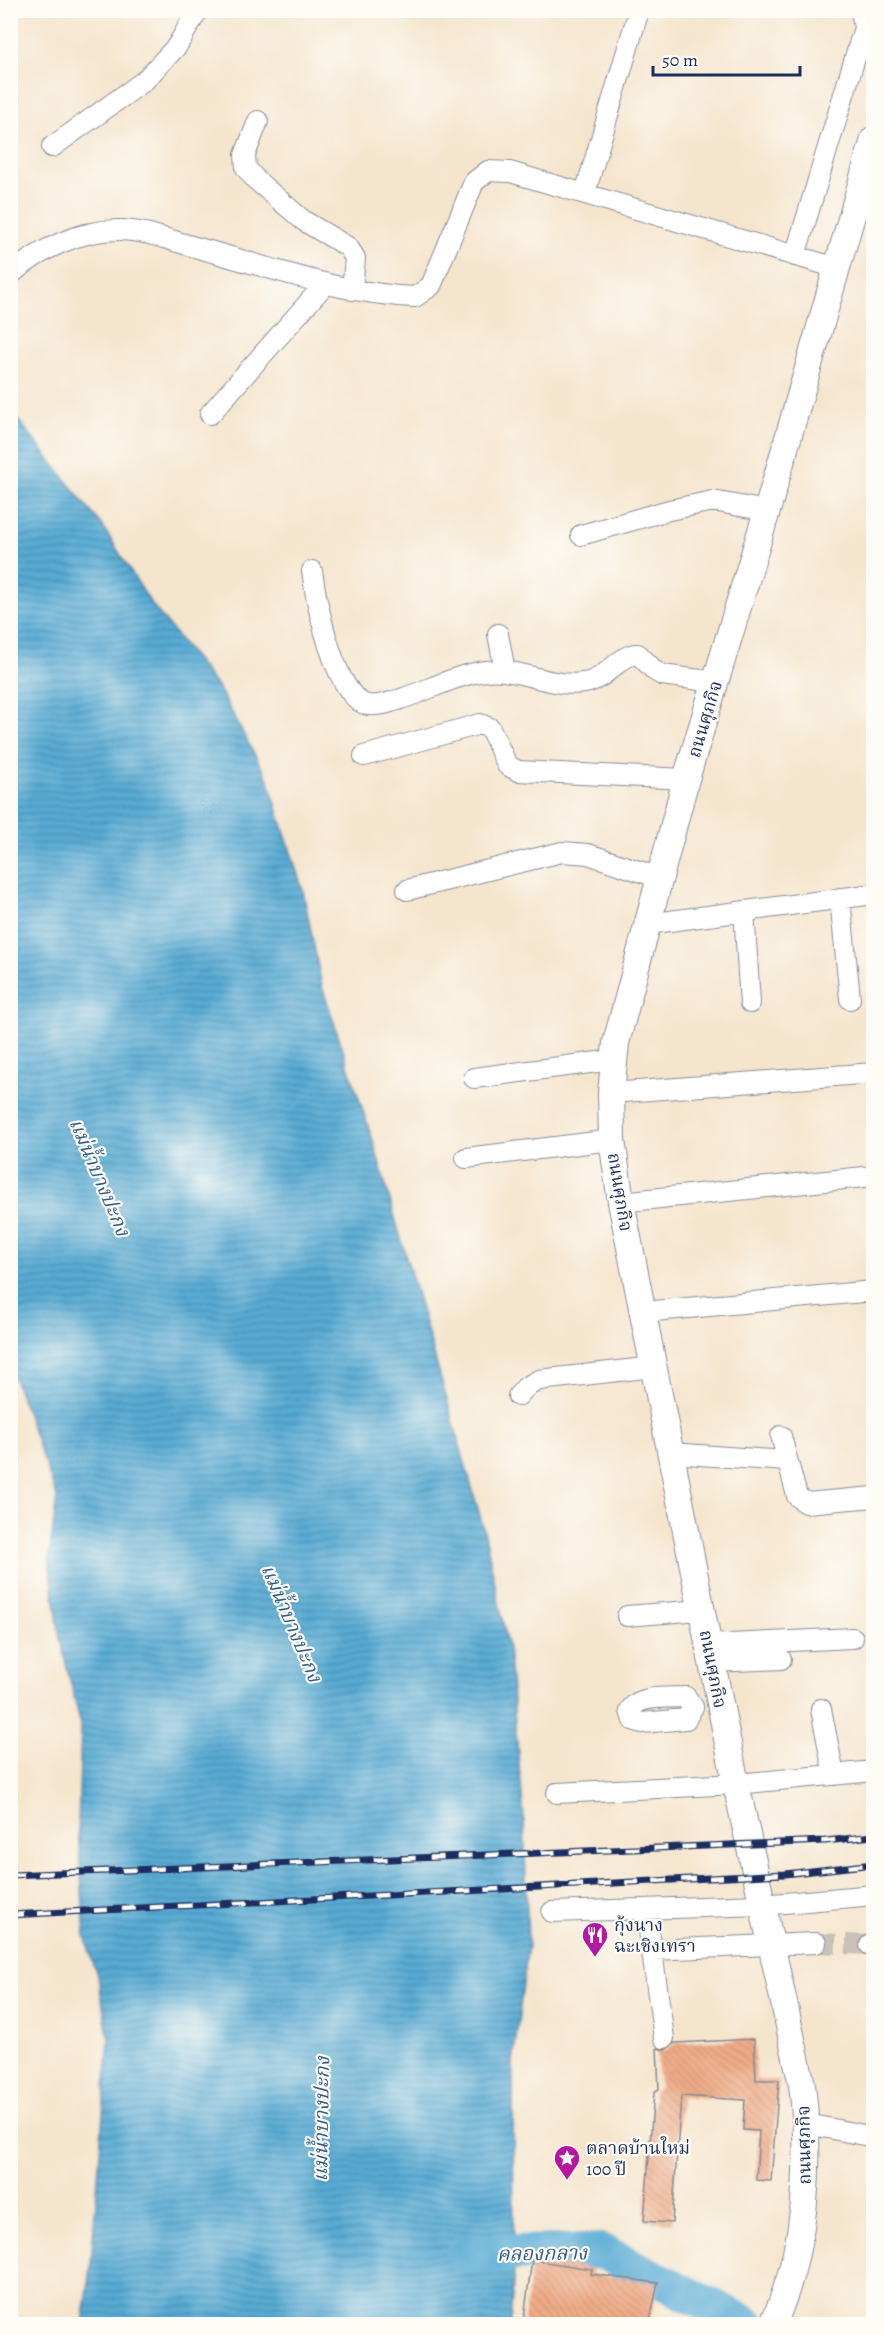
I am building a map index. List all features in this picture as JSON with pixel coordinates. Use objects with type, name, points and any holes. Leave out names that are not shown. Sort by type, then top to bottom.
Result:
[{"type":"main road","name":"ถนนศุภกิจ","points":[[773,2325],[794,2262],[806,2186],[807,2124],[802,2085],[736,1784],[621,1203],[612,1140],[611,1093],[613,1060],[686,779],[767,511],[873,139]]},
{"type":"street","points":[[52,147],[144,81],[177,46],[198,10]]},
{"type":"street","points":[[585,193],[639,10]]},
{"type":"street","points":[[795,256],[864,28],[861,10]]},
{"type":"street","points":[[258,121],[244,155],[246,168],[256,180],[304,221],[348,247],[355,258],[352,290]]},
{"type":"street","points":[[10,275],[50,248],[81,236],[118,230],[148,234],[325,284],[352,290],[415,297],[431,286],[474,182],[488,171],[510,172],[837,268]]},
{"type":"street","points":[[210,414],[325,284]]},
{"type":"street","points":[[581,535],[669,510],[713,501],[734,503],[767,511]]},
{"type":"street","points":[[312,572],[318,613],[334,662],[353,697],[367,705],[389,703],[483,671],[505,671],[560,683],[586,683],[612,670],[621,659],[631,653],[638,654],[662,675],[716,682]]},
{"type":"street","points":[[498,634],[505,671]]},
{"type":"street","points":[[364,756],[480,723],[490,728],[507,765],[518,771],[686,779]]},
{"type":"street","points":[[407,890],[562,852],[588,854],[660,878]]},
{"type":"street","points":[[647,924],[873,894]]},
{"type":"street","points":[[840,897],[850,999]]},
{"type":"street","points":[[744,911],[750,1003]]},
{"type":"street","points":[[474,1078],[613,1060]]},
{"type":"street","points":[[611,1093],[873,1073]]},
{"type":"street","points":[[465,1158],[612,1140]]},
{"type":"street","points":[[621,1203],[873,1176]]},
{"type":"street","points":[[643,1312],[873,1291]]},
{"type":"street","points":[[518,1396],[526,1387],[539,1380],[654,1367]]},
{"type":"street","points":[[781,1436],[797,1496],[806,1503],[873,1497]]},
{"type":"street","points":[[671,1453],[786,1461]]},
{"type":"street","points":[[627,1616],[701,1610]]},
{"type":"street","points":[[710,1654],[853,1638]]},
{"type":"street","points":[[710,1654],[781,1659]]},
{"type":"street","points":[[693,1707],[721,1707]]},
{"type":"street","points":[[821,1709],[834,1775]]},
{"type":"street","points":[[557,1793],[736,1784],[873,1771]]},
{"type":"street","points":[[552,1912],[762,1905],[873,1895]]},
{"type":"street","points":[[646,1909],[664,2038]]},
{"type":"street","points":[[652,1950],[770,1943],[816,1943]]},
{"type":"street","points":[[807,2124],[873,2137]]},
{"type":"water","name":"แม่น้ำบางปะกง","points":[[11,411],[103,527],[150,602],[219,689],[268,779],[303,891],[322,986],[374,1144],[484,1530],[508,1647],[524,1817],[528,1945],[513,2062],[514,2270],[510,2324],[83,2324],[90,2275],[109,2040],[99,1982],[85,1936],[78,1828],[81,1725],[60,1639],[49,1559],[57,1497],[11,1370]]},
{"type":"building","points":[[754,2039],[756,2080],[779,2080],[771,2181],[756,2180],[759,2131],[743,2130],[745,2100],[681,2096],[672,2223],[644,2221],[654,2092],[659,2089],[657,2048],[665,2050],[675,2043]]},
{"type":"building","points":[[532,2260],[592,2269],[591,2274],[658,2283],[649,2325],[523,2325]]},
{"type":"waterway","name":"คลองกลาง","points":[[463,2254],[601,2251],[748,2324]]},
{"type":"tunnel","points":[[816,1943],[870,1945]]},
{"type":"railway","points":[[10,1875],[825,1841],[874,1836]]},
{"type":"railway","points":[[10,1915],[785,1874],[874,1864]]},
{"type":"place","name":"กุ้งนาง ฉะเชิงเทรา","points":[[595,1958]]},
{"type":"place","name":"ตลาดบ้านใหม่ 100 ปี","points":[[567,2181]]}]
